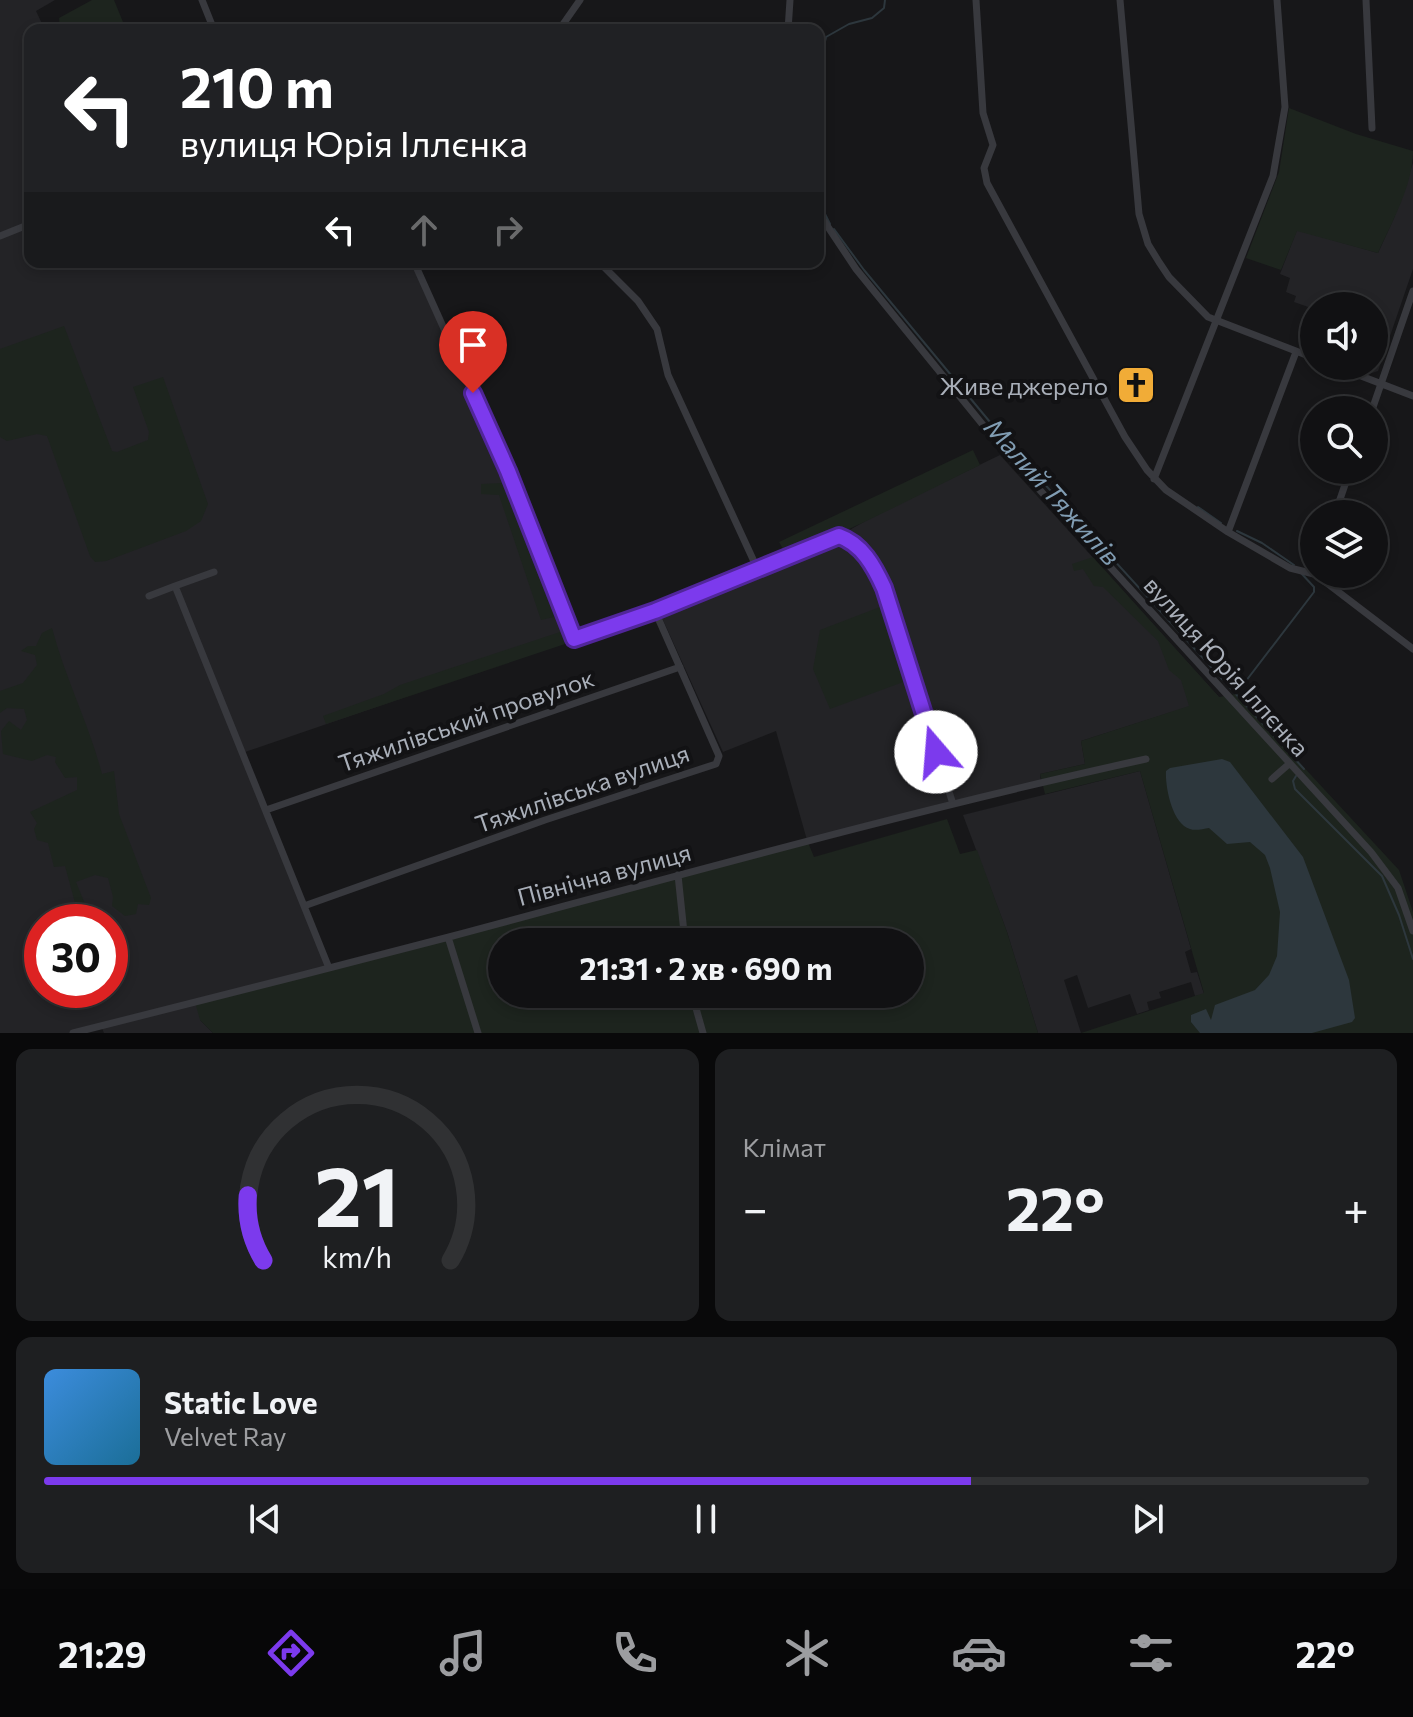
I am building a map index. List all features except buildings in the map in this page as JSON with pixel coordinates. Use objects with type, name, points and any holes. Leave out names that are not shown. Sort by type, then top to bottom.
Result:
[{"type":"street","points":[[202,0],[212,24]]},
{"type":"street","points":[[563,24],[580,0]]},
{"type":"street","points":[[788,24],[790,0]]},
{"type":"street","points":[[976,0],[983,113],[993,145],[984,168],[987,183],[1125,437],[1154,479],[1228,532],[1290,568],[1300,570]]},
{"type":"street","points":[[1120,0],[1139,214],[1148,244],[1169,277],[1201,310],[1215,319],[1300,353]]},
{"type":"street","points":[[1154,479],[1274,170],[1285,107],[1277,0]]},
{"type":"street","points":[[1366,0],[1372,128]]},
{"type":"street","name":"вулиця Юрія Іллєнка","points":[[824,221],[856,269],[1005,452],[1390,876],[1404,900],[1413,931]]},
{"type":"street","points":[[0,236],[24,226]]},
{"type":"street","points":[[417,268],[508,471],[574,639],[655,611],[839,536],[851,540],[877,572],[884,588],[953,804]]},
{"type":"street","points":[[605,268],[638,301],[657,329],[668,375],[757,568]]},
{"type":"street","points":[[1377,396],[1413,291]]},
{"type":"street","points":[[1228,532],[1296,352]]},
{"type":"street","points":[[1374,380],[1413,396]]},
{"type":"street","points":[[149,596],[214,572]]},
{"type":"street","points":[[175,586],[329,968]]},
{"type":"street","points":[[1334,588],[1413,649]]},
{"type":"street","name":"Тяжилівська вулиця","points":[[304,906],[545,820],[716,764],[719,756],[655,611]]},
{"type":"street","name":"Тяжилівський провулок","points":[[266,810],[680,667]]},
{"type":"street","name":"Північна вулиця","points":[[73,1033],[953,804],[1146,759]]},
{"type":"street","points":[[1272,779],[1289,764]]},
{"type":"street","points":[[678,875],[684,928]]},
{"type":"street","points":[[448,937],[478,1033]]},
{"type":"street","points":[[696,1008],[703,1033]]},
{"type":"shaded area","points":[[0,0],[55,0],[36,11],[42,24],[24,24],[24,268],[414,268],[508,471],[574,639],[242,753],[329,968],[200,1020],[213,1033],[104,1033],[101,1026],[73,1033],[0,1033]]},
{"type":"shaded area","points":[[92,0],[114,0],[123,22],[60,24],[59,18]]},
{"type":"shaded area","points":[[1289,108],[1356,134],[1413,151],[1406,190],[1378,253],[1297,231],[1281,270],[1246,258],[1279,172]]},
{"type":"shaded area","points":[[1413,163],[1413,269],[1388,342],[1388,292],[1300,292],[1300,304],[1294,302],[1296,296],[1286,292],[1290,278],[1280,274],[1297,230],[1378,253]]},
{"type":"shaded area","points":[[64,326],[112,451],[117,452],[148,440],[149,432],[133,387],[163,377],[208,504],[201,521],[186,531],[106,561],[95,562],[90,556],[47,436],[37,434],[7,441],[0,437],[0,349]]},
{"type":"shaded area","points":[[973,450],[980,465],[860,524],[787,556],[779,542]]},
{"type":"shaded area","points":[[1000,455],[1219,697],[1081,741],[1085,764],[1040,774],[1041,782],[807,840],[776,731],[723,752],[663,620],[655,611],[839,536]]},
{"type":"shaded area","points":[[503,483],[554,617],[541,620],[499,495],[481,494],[481,484]]},
{"type":"shaded area","points":[[1093,557],[1219,697],[1236,694],[1399,870],[1413,912],[1413,1033],[1081,1033],[1204,993],[1140,771],[1045,794],[1040,774],[1085,764],[1081,741],[1189,706],[1181,680],[1169,670],[1158,641],[1103,587],[1094,586],[1083,569],[1074,571],[1072,564]]},
{"type":"shaded area","points":[[880,607],[906,681],[830,709],[813,669],[820,630]]},
{"type":"shaded area","points":[[52,628],[102,774],[114,771],[119,814],[151,898],[149,905],[138,904],[136,914],[128,915],[128,904],[112,904],[108,878],[95,875],[76,882],[85,904],[75,904],[65,866],[54,867],[48,843],[37,840],[34,829],[37,823],[30,812],[77,790],[77,777],[65,778],[55,762],[56,757],[47,755],[32,761],[3,754],[1,731],[9,721],[21,730],[27,720],[24,709],[7,708],[0,713],[0,691],[23,683],[37,665],[35,655],[21,651],[28,646],[36,646],[42,633]]},
{"type":"shaded area","points":[[560,632],[565,644],[326,724],[323,716],[400,685]]},
{"type":"shaded area","points":[[1222,759],[1230,762],[1303,857],[1349,980],[1355,1018],[1352,1022],[1312,1033],[1200,1033],[1191,1022],[1191,1015],[1206,1009],[1211,1020],[1215,1005],[1255,990],[1269,975],[1277,956],[1280,912],[1265,855],[1250,842],[1227,844],[1209,828],[1194,830],[1184,826],[1171,804],[1166,771]]},
{"type":"shaded area","points":[[1140,771],[1191,949],[1185,952],[1191,973],[1197,972],[1204,994],[1195,996],[1191,982],[1159,992],[1161,998],[1147,1002],[1149,1010],[1137,1014],[1130,994],[1088,1008],[1077,975],[1064,980],[1081,1033],[1038,1033],[1007,932],[963,815]]},
{"type":"shaded area","points":[[947,819],[960,854],[977,850],[1007,932],[1038,1033],[213,1033],[200,1020],[195,1002],[807,840],[814,857]]},
{"type":"waterway","name":"Малий Тяжилів","points":[[824,46],[826,37],[849,24],[872,18],[884,8],[885,0]]},
{"type":"waterway","name":"Малий Тяжилів","points":[[824,212],[830,224]]},
{"type":"waterway","name":"Малий Тяжилів","points":[[834,229],[864,270],[1009,445],[1304,769]]},
{"type":"waterway","points":[[1198,507],[1221,523]]},
{"type":"waterway","points":[[1237,531],[1262,543],[1294,565]]},
{"type":"waterway","points":[[1236,694],[1314,588]]},
{"type":"waterway","name":"Малий Тяжилів","points":[[1296,776],[1293,781],[1295,789],[1382,876],[1413,959]]},
{"type":"place","name":"Живе джерело","points":[[1136,385]]},
{"type":"route","points":[[473,393],[508,471],[574,639],[655,611],[839,536],[851,540],[877,572],[936,752]]}]
